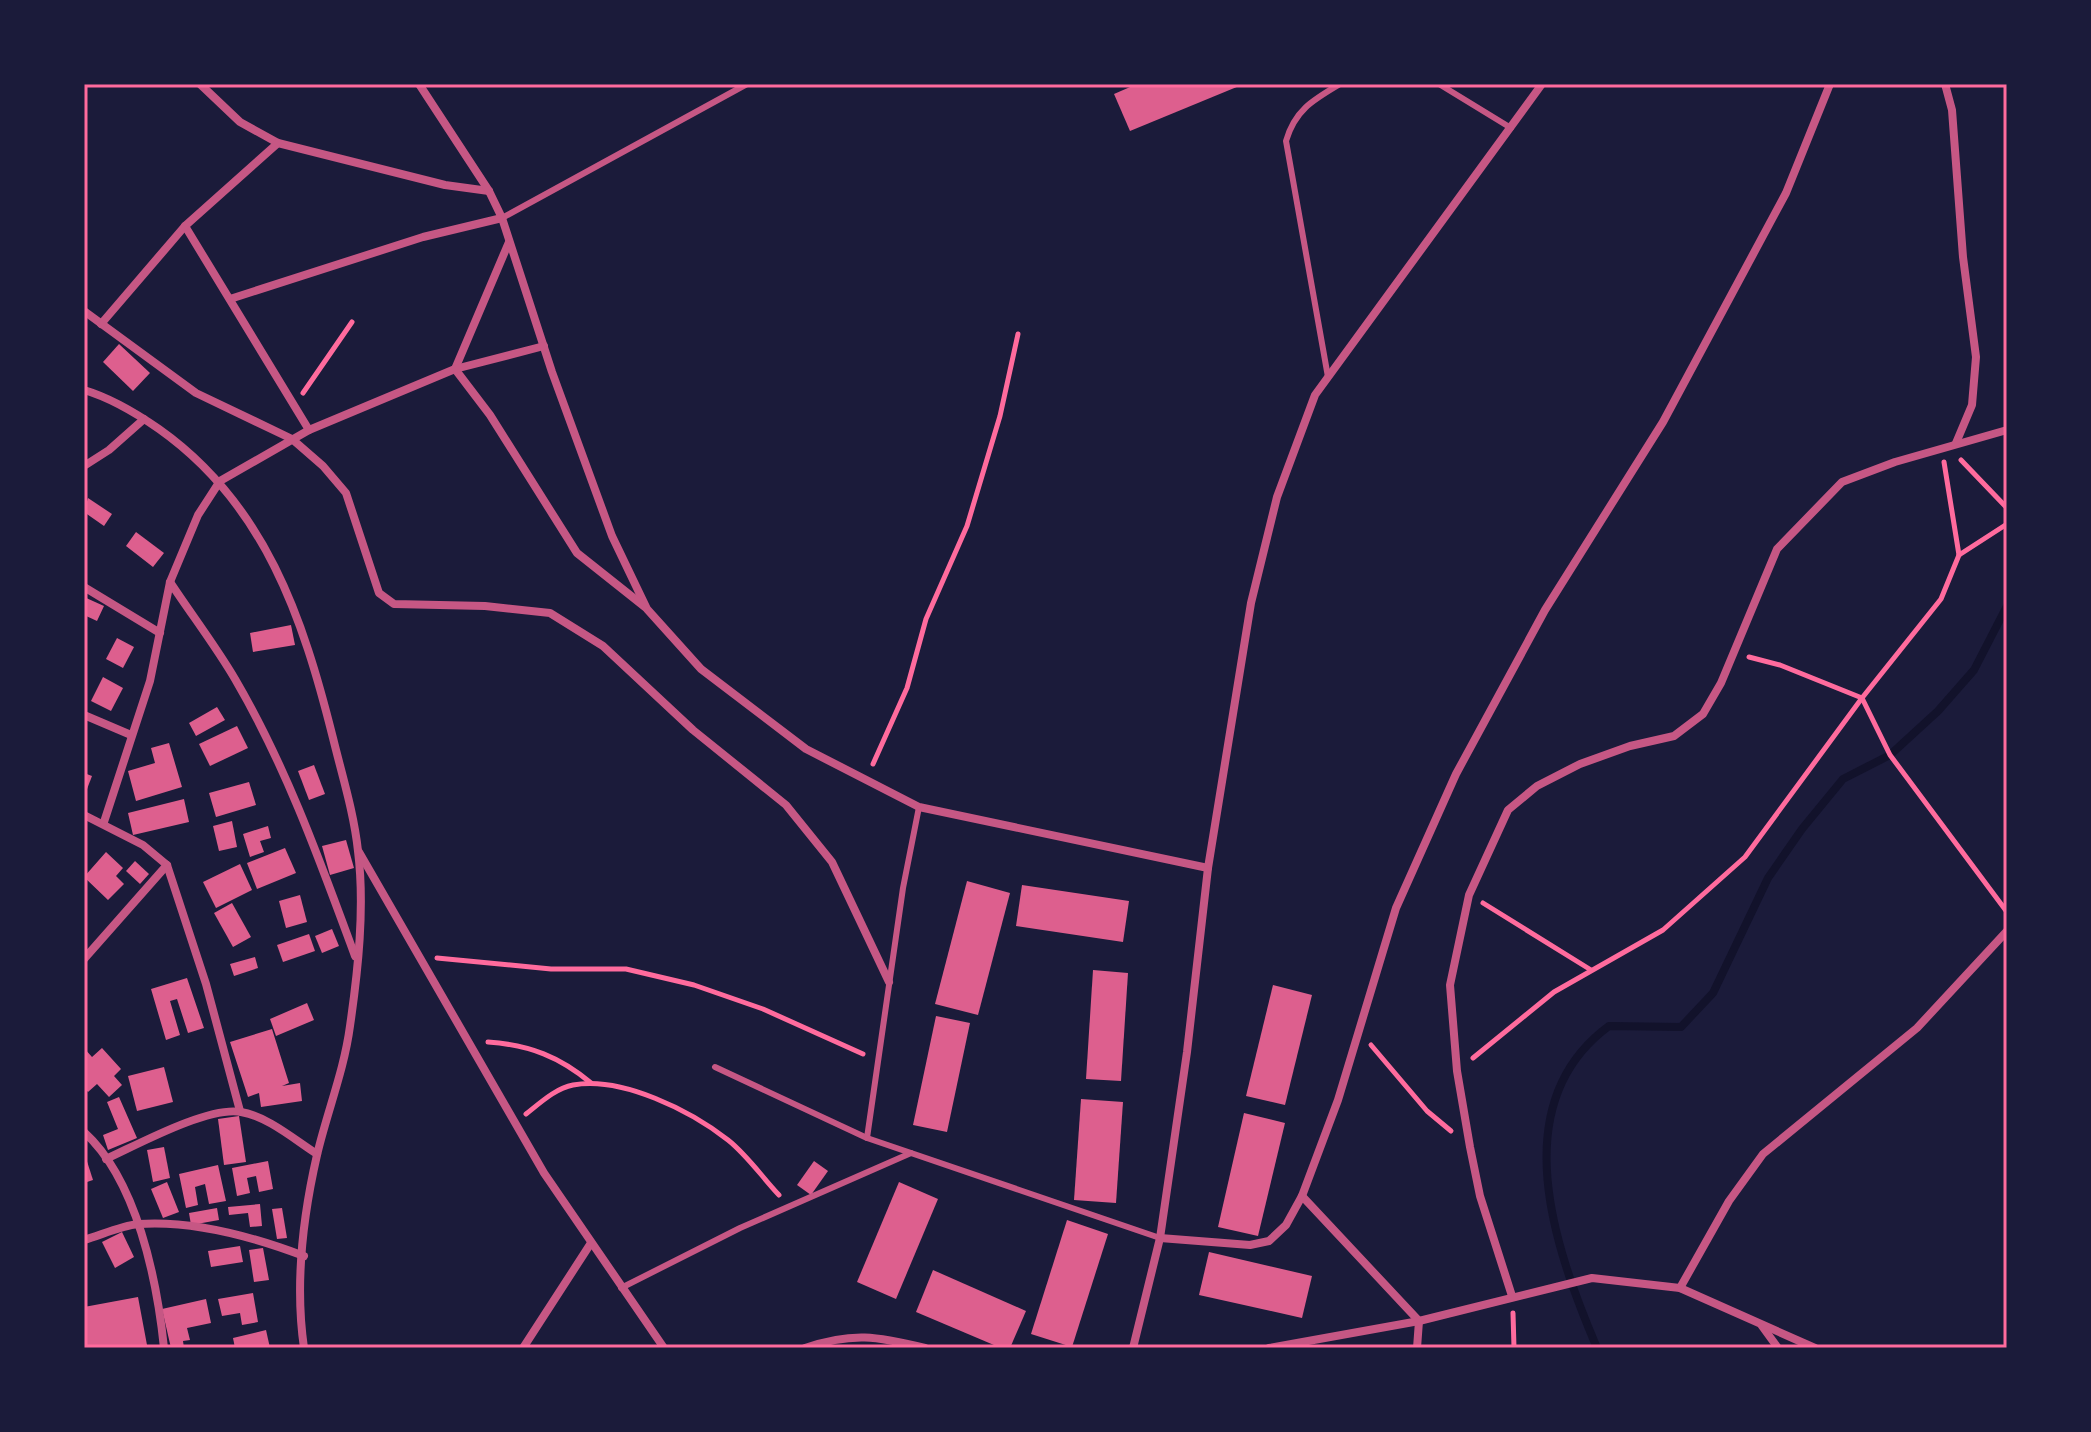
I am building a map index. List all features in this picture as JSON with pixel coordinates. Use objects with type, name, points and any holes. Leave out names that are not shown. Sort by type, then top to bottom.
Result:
[{"type":"street","points":[[200,84],[240,122],[278,143],[445,185],[489,191]]},
{"type":"street","points":[[419,84],[489,191],[502,218],[612,536],[647,609]]},
{"type":"street","points":[[1133,1348],[1160,1238],[1187,1052],[1208,868],[1251,603],[1277,497],[1315,395],[1542,84]]},
{"type":"street","points":[[1160,1238],[1205,1244],[1250,1245],[1269,1241],[1286,1225],[1302,1196],[1338,1100],[1396,908],[1456,774],[1545,610],[1671,409],[1786,193],[1830,84]]},
{"type":"street","points":[[1945,84],[1952,110],[1963,257],[1976,357],[1972,405],[1948,446]]},
{"type":"street","points":[[101,324],[185,226],[278,143]]},
{"type":"street","points":[[230,299],[423,237],[502,218]]},
{"type":"street","points":[[185,226],[309,430]]},
{"type":"street","points":[[455,369],[509,241]]},
{"type":"street","points":[[84,311],[196,393],[292,439],[346,493],[379,593],[394,604],[485,606],[550,613],[603,646],[693,730],[786,805],[832,862],[889,982]]},
{"type":"street","points":[[104,822],[150,681],[170,582],[198,515],[220,481],[309,430],[455,369],[544,346]]},
{"type":"street","points":[[455,369],[490,415],[577,553],[647,609],[701,669],[806,749],[919,807],[1208,868]]},
{"type":"street","points":[[84,390],[144,419],[185,448],[220,481],[253,528],[296,611],[322,696],[358,851],[357,960],[350,1028],[339,1086],[317,1154],[301,1296],[304,1348]]},
{"type":"street","points":[[84,466],[109,450],[144,419]]},
{"type":"street","points":[[1512,1296],[1480,1196],[1470,1147],[1457,1071],[1450,985],[1469,895],[1508,810],[1537,786],[1580,764],[1630,746],[1674,736],[1703,714],[1734,652],[1777,549],[1806,515],[1842,482],[1948,446],[2007,430]]},
{"type":"street","points":[[170,582],[235,678],[270,746],[310,833],[357,960]]},
{"type":"street","points":[[84,587],[160,633]]},
{"type":"street","points":[[84,715],[131,735]]},
{"type":"street","points":[[84,815],[104,822],[143,845],[167,865],[206,984],[240,1111]]},
{"type":"street","points":[[358,851],[515,1123],[591,1243],[664,1348]]},
{"type":"street","points":[[84,959],[167,865]]},
{"type":"street","points":[[1680,1288],[1729,1201],[1763,1154],[1917,1028],[2007,931]]},
{"type":"street","points":[[106,1159],[184,1124],[240,1111],[317,1154]]},
{"type":"street","points":[[84,1132],[121,1183],[137,1224],[152,1270],[164,1348]]},
{"type":"street","points":[[1302,1196],[1419,1321],[1417,1348]]},
{"type":"street","points":[[84,1240],[137,1224],[217,1232],[273,1244],[304,1256]]},
{"type":"street","points":[[523,1348],[591,1243]]},
{"type":"street","points":[[1269,1348],[1419,1321],[1592,1278],[1680,1288],[1815,1348]]},
{"type":"street","points":[[1760,1324],[1778,1348]]},
{"type":"street","points":[[805,1348],[837,1337],[874,1336],[925,1348]]},
{"type":"lane","points":[[502,218],[747,84]]},
{"type":"lane","points":[[1328,377],[1286,141],[1292,119],[1309,102],[1340,84]]},
{"type":"lane","points":[[1439,84],[1511,128]]},
{"type":"lane","points":[[867,1138],[889,982],[919,807]]},
{"type":"lane","points":[[715,1067],[867,1138],[1160,1238]]},
{"type":"lane","points":[[621,1288],[682,1255],[911,1153]]},
{"type":"path","points":[[295,406],[352,322]]},
{"type":"path","points":[[866,780],[907,688],[926,619],[967,526],[1000,416],[1018,334]]},
{"type":"path","points":[[1948,446],[2007,508]]},
{"type":"path","points":[[1457,1071],[1554,992],[1663,930],[1745,857],[1862,698],[1941,599],[1959,555],[1948,446]]},
{"type":"path","points":[[1959,555],[2007,524]]},
{"type":"path","points":[[1734,652],[1780,665],[1862,698],[1890,755],[2007,912]]},
{"type":"path","points":[[1469,895],[1591,970]]},
{"type":"path","points":[[420,956],[551,969],[640,972],[694,985],[763,1009],[878,1061]]},
{"type":"path","points":[[1358,1031],[1427,1111],[1470,1147]]},
{"type":"path","points":[[468,1041],[536,1049],[566,1062],[592,1084]]},
{"type":"path","points":[[515,1123],[546,1098],[571,1085],[592,1084],[635,1092],[685,1111],[730,1141],[790,1207]]},
{"type":"path","points":[[1512,1296],[1514,1348]]},
{"type":"building","points":[[1137,84],[1244,84],[1130,131],[1114,94]]},
{"type":"building","points":[[119,344],[150,373],[133,391],[103,362]]},
{"type":"building","points":[[88,498],[112,514],[104,526],[84,512]]},
{"type":"building","points":[[136,532],[164,553],[153,567],[126,546]]},
{"type":"building","points":[[84,597],[104,606],[97,621],[84,615]]},
{"type":"building","points":[[291,625],[295,645],[253,652],[250,633]]},
{"type":"building","points":[[117,638],[134,647],[123,668],[106,659]]},
{"type":"building","points":[[103,677],[123,688],[111,711],[91,701]]},
{"type":"building","points":[[217,707],[225,720],[196,736],[189,723]]},
{"type":"building","points":[[237,726],[248,748],[210,766],[199,744]]},
{"type":"building","points":[[169,743],[182,787],[136,801],[128,771],[155,763],[151,748]]},
{"type":"building","points":[[314,765],[325,794],[309,800],[298,771]]},
{"type":"building","points":[[84,773],[92,776],[84,797]]},
{"type":"building","points":[[249,782],[256,805],[216,817],[209,793]]},
{"type":"building","points":[[184,799],[189,822],[133,835],[128,813]]},
{"type":"building","points":[[232,821],[237,847],[219,851],[213,826]]},
{"type":"building","points":[[268,826],[271,838],[260,841],[264,852],[250,857],[243,834]]},
{"type":"building","points":[[346,840],[354,868],[330,875],[322,846]]},
{"type":"building","points":[[285,848],[296,873],[257,889],[247,863]]},
{"type":"building","points":[[106,852],[123,868],[116,876],[124,884],[108,900],[84,877]]},
{"type":"building","points":[[135,861],[149,874],[140,884],[126,871]]},
{"type":"building","points":[[240,864],[252,890],[216,908],[203,882]]},
{"type":"building","points":[[967,881],[1010,893],[978,1015],[935,1004]]},
{"type":"building","points":[[1022,885],[1129,901],[1123,942],[1016,926]]},
{"type":"building","points":[[300,895],[307,922],[286,928],[279,901]]},
{"type":"building","points":[[232,903],[251,937],[233,947],[214,913]]},
{"type":"building","points":[[332,929],[339,946],[322,953],[315,936]]},
{"type":"building","points":[[309,934],[315,951],[283,962],[277,945]]},
{"type":"building","points":[[255,957],[258,968],[234,976],[230,964]]},
{"type":"building","points":[[1093,970],[1128,973],[1121,1081],[1086,1079]]},
{"type":"building","points":[[187,978],[204,1028],[188,1033],[177,999],[170,1001],[180,1035],[166,1040],[151,989]]},
{"type":"building","points":[[1273,985],[1312,995],[1285,1105],[1246,1096]]},
{"type":"building","points":[[307,1003],[314,1020],[276,1036],[270,1019]]},
{"type":"building","points":[[936,1016],[970,1023],[947,1132],[913,1125]]},
{"type":"building","points":[[272,1029],[289,1083],[282,1086],[300,1083],[302,1101],[261,1107],[259,1093],[248,1097],[230,1042]]},
{"type":"building","points":[[84,1048],[92,1057],[102,1048],[121,1069],[114,1076],[122,1085],[109,1097],[97,1084],[88,1092],[84,1087]]},
{"type":"building","points":[[164,1067],[173,1102],[137,1111],[128,1076]]},
{"type":"building","points":[[119,1097],[137,1138],[108,1150],[103,1135],[118,1129],[107,1102]]},
{"type":"building","points":[[1081,1099],[1123,1102],[1116,1203],[1074,1200]]},
{"type":"building","points":[[1244,1113],[1285,1123],[1258,1236],[1218,1227]]},
{"type":"building","points":[[239,1116],[246,1162],[224,1165],[218,1119]]},
{"type":"building","points":[[164,1147],[170,1178],[153,1182],[147,1150]]},
{"type":"building","points":[[84,1152],[93,1180],[84,1183]]},
{"type":"building","points":[[268,1161],[273,1189],[259,1192],[256,1176],[247,1178],[250,1193],[237,1196],[232,1168]]},
{"type":"building","points":[[814,1161],[828,1171],[811,1195],[797,1185]]},
{"type":"building","points":[[218,1165],[226,1201],[209,1204],[205,1184],[195,1187],[198,1205],[186,1208],[179,1174]]},
{"type":"building","points":[[167,1182],[179,1212],[163,1218],[151,1189]]},
{"type":"building","points":[[899,1182],[938,1199],[896,1299],[857,1282]]},
{"type":"building","points":[[260,1204],[262,1226],[250,1227],[248,1213],[229,1215],[228,1207]]},
{"type":"building","points":[[217,1208],[219,1220],[191,1225],[189,1213]]},
{"type":"building","points":[[282,1208],[287,1238],[277,1239],[272,1209]]},
{"type":"building","points":[[1067,1220],[1108,1234],[1072,1347],[1031,1334]]},
{"type":"building","points":[[122,1232],[134,1257],[115,1268],[102,1242]]},
{"type":"building","points":[[240,1246],[243,1262],[211,1267],[208,1251]]},
{"type":"building","points":[[263,1248],[269,1280],[254,1282],[249,1250]]},
{"type":"building","points":[[1209,1252],[1312,1276],[1302,1318],[1199,1295]]},
{"type":"building","points":[[933,1270],[1026,1311],[1010,1348],[1001,1348],[916,1312]]},
{"type":"building","points":[[253,1293],[258,1322],[242,1325],[240,1313],[222,1316],[218,1299]]},
{"type":"building","points":[[138,1297],[147,1345],[84,1348],[84,1307]]},
{"type":"building","points":[[206,1299],[211,1323],[187,1328],[190,1340],[183,1341],[184,1348],[171,1348],[162,1309]]},
{"type":"building","points":[[266,1330],[270,1348],[235,1348],[233,1338]]},
{"type":"waterway","points":[[1597,1348],[1566,1267],[1554,1223],[1548,1179],[1548,1136],[1556,1095],[1576,1058],[1609,1026],[1681,1027],[1713,993],[1768,878],[1802,829],[1843,779],[1890,755],[1938,711],[1974,670],[2007,606]]}]
